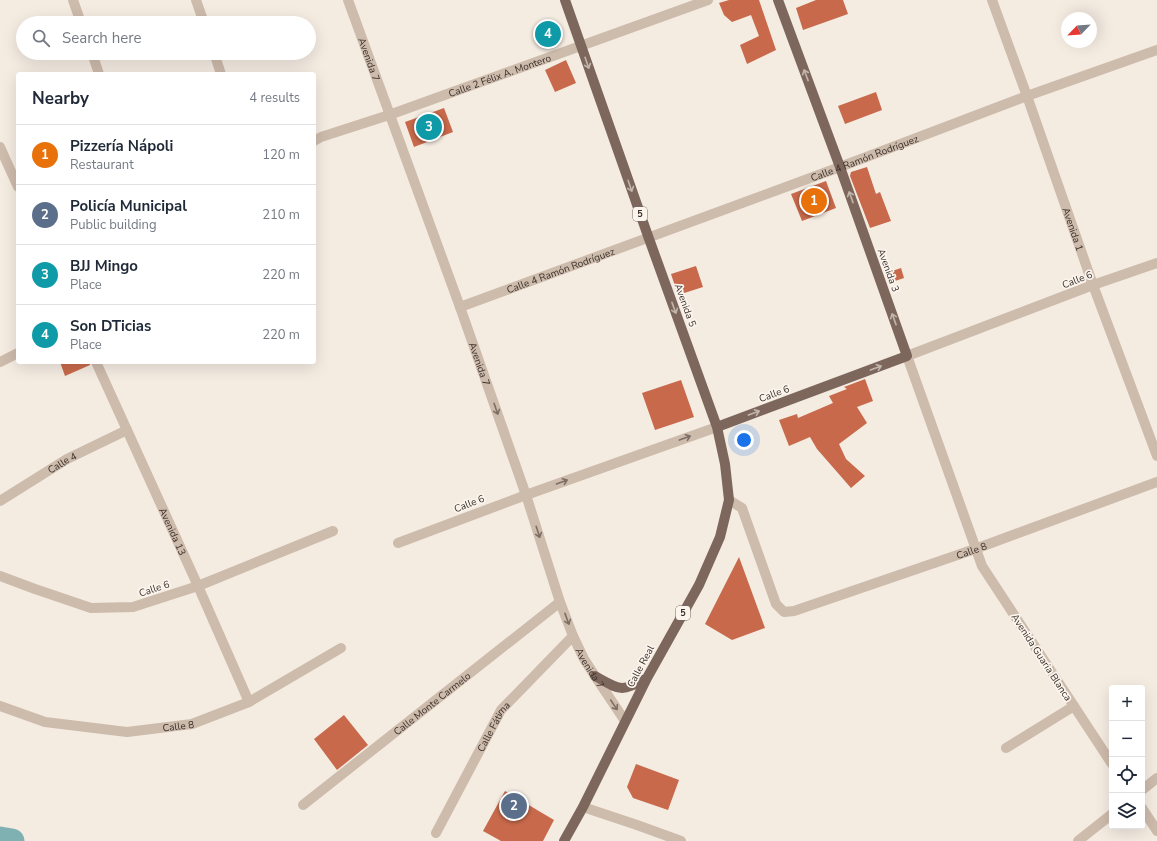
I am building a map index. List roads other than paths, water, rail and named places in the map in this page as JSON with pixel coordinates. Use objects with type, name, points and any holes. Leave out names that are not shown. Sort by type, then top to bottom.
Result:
[{"type":"main road","name":"Avenida 5","points":[[565,0],[717,426],[726,464],[729,500]]},
{"type":"main road","name":"Avenida 3","points":[[778,0],[840,167],[907,356]]},
{"type":"main road","name":"Calle 6","points":[[717,426],[907,356]]},
{"type":"main road","name":"Calle Real","points":[[564,841],[583,807],[647,678],[699,585],[720,537],[729,500]]},
{"type":"main road","points":[[595,676],[614,687],[622,688],[632,686],[647,678]]},
{"type":"street","points":[[73,0],[79,16]]},
{"type":"street","points":[[196,0],[202,16]]},
{"type":"street","name":"Avenida 7","points":[[348,0],[460,307],[526,495],[560,602],[573,636],[584,659],[625,721]]},
{"type":"street","name":"Calle 2 Félix A. Montero","points":[[316,140],[708,0]]},
{"type":"street","name":"Avenida 1","points":[[992,0],[1093,285],[1157,456]]},
{"type":"street","name":"Calle 4 Ramón Rodríguez","points":[[460,307],[648,236],[840,167],[1027,96],[1157,50]]},
{"type":"street","points":[[94,60],[98,72]]},
{"type":"street","points":[[216,60],[220,72]]},
{"type":"street","points":[[0,147],[16,183]]},
{"type":"street","name":"Calle 6","points":[[907,356],[1093,285],[1157,263]]},
{"type":"street","points":[[0,362],[16,354]]},
{"type":"street","name":"Avenida 3","points":[[907,356],[975,549]]},
{"type":"street","name":"Avenida 13","points":[[97,364],[249,702]]},
{"type":"street","name":"Calle 6","points":[[398,543],[717,426]]},
{"type":"street","name":"Calle 4","points":[[0,501],[67,458],[127,430]]},
{"type":"street","name":"Calle 8","points":[[729,500],[742,508],[776,604],[784,612],[794,612],[975,549],[1157,482]]},
{"type":"street","name":"Calle 6","points":[[0,576],[91,608],[133,607],[198,586],[333,531]]},
{"type":"street","name":"Avenida Guaria Blanca","points":[[975,549],[982,566],[1109,759]]},
{"type":"street","name":"Calle Monte Carmelo","points":[[303,805],[560,602]]},
{"type":"street","name":"Calle Fátima","points":[[436,833],[501,710],[573,636]]},
{"type":"street","name":"Calle 8","points":[[0,706],[45,722],[127,732],[192,724],[249,702],[341,648]]},
{"type":"street","points":[[1006,748],[1074,706]]},
{"type":"street","points":[[1145,788],[1157,778]]},
{"type":"street","points":[[583,807],[681,841]]},
{"type":"street","points":[[1145,813],[1157,831]]},
{"type":"street","points":[[1078,841],[1109,816]]},
{"type":"waterway","points":[[0,839],[12,841]]},
{"type":"place","name":"Son DTicias","points":[[548,34]]},
{"type":"place","name":"BJJ Mingo","points":[[429,127]]},
{"type":"place","name":"Pizzería Nápoli","points":[[814,201]]},
{"type":"place","name":"Policía Municipal","points":[[514,806]]}]
